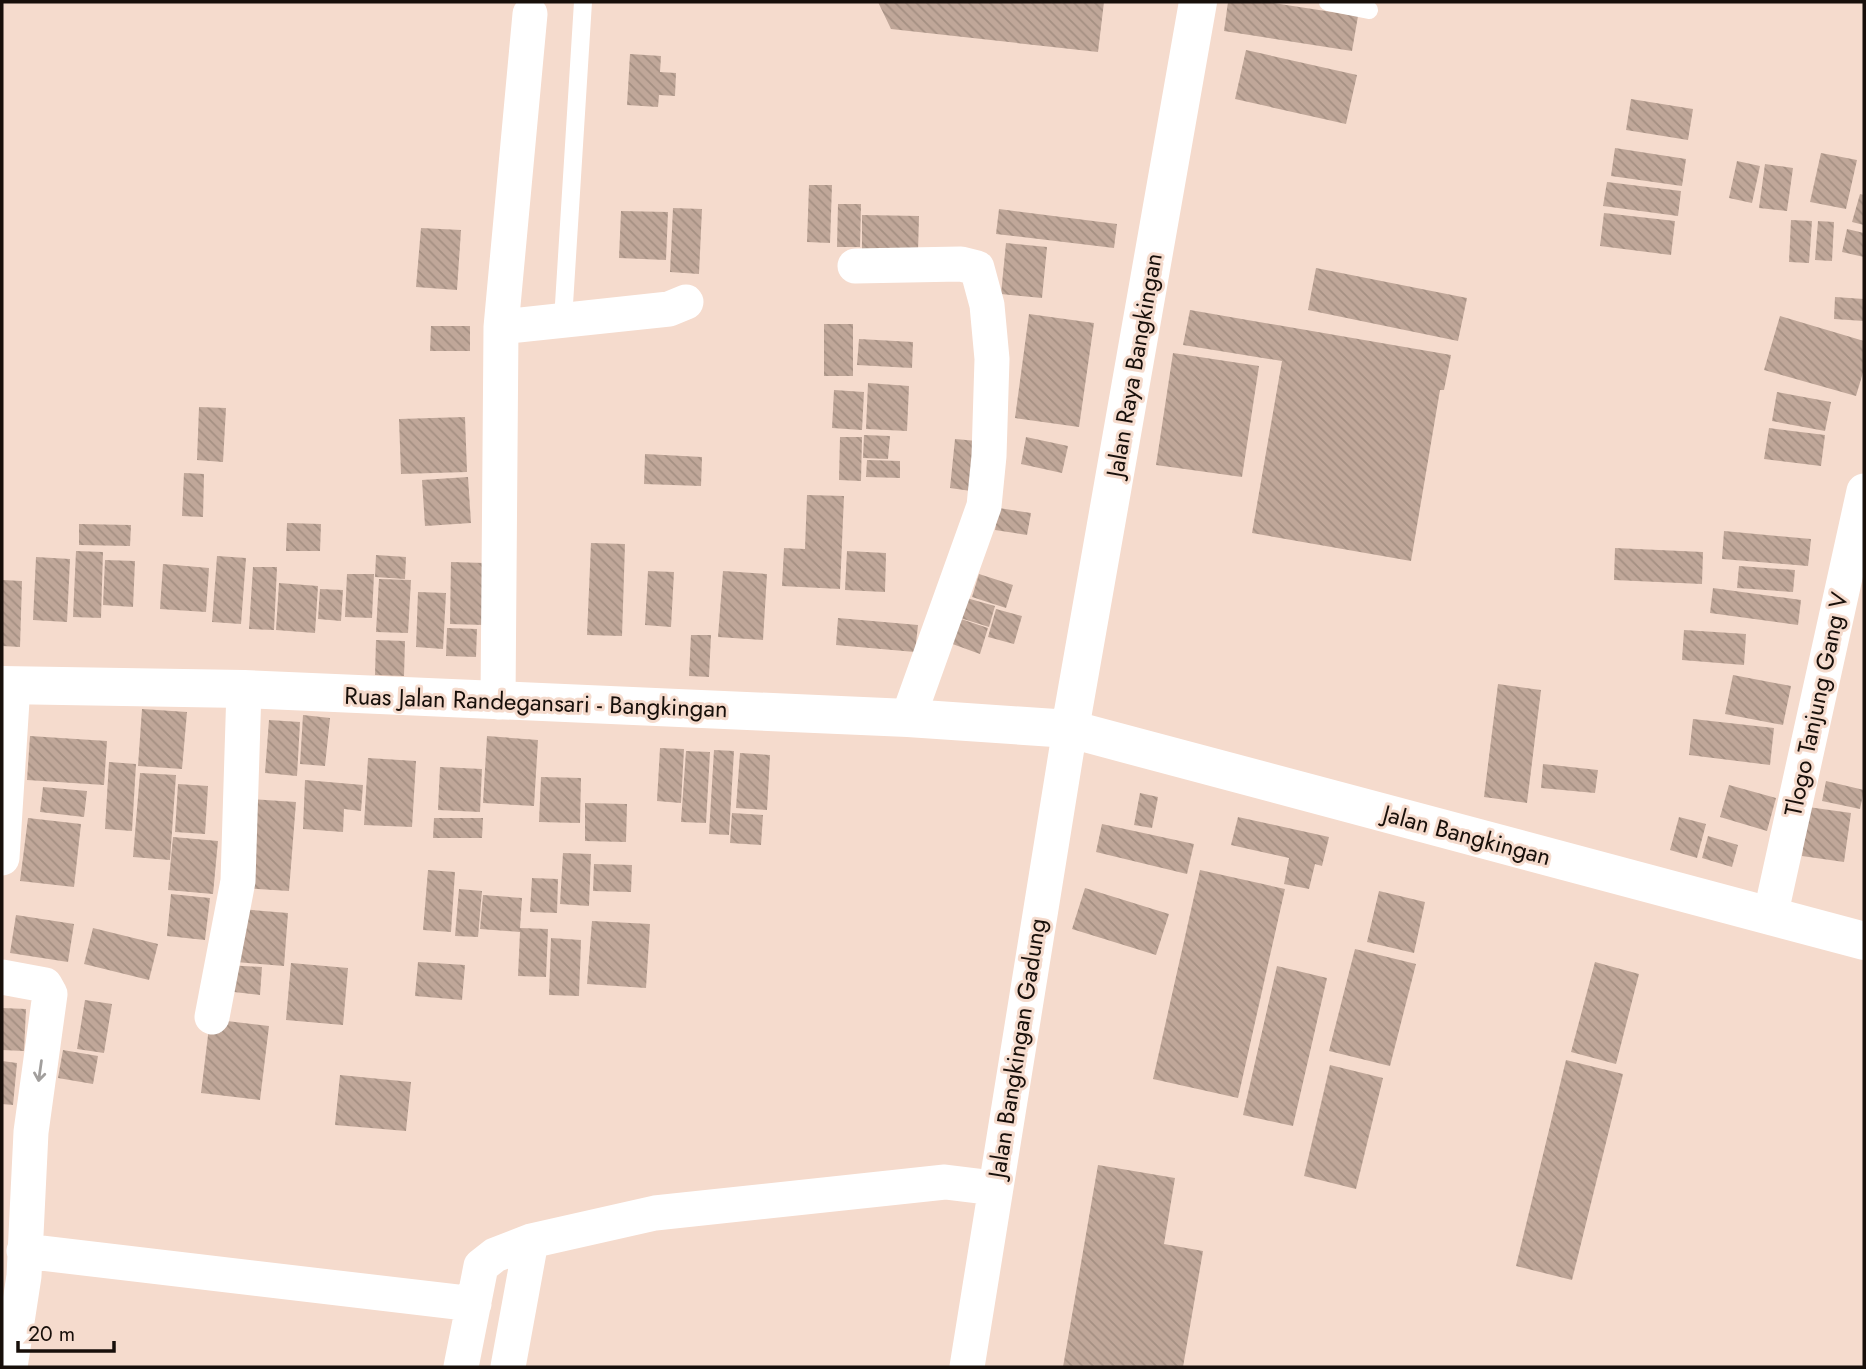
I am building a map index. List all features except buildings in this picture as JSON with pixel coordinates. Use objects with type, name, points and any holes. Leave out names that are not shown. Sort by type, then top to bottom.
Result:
[{"type":"street","name":"Jalan Raya Bangkingan","points":[[1070,729],[1198,2]]},
{"type":"street","points":[[498,702],[501,327],[530,14]]},
{"type":"street","points":[[855,266],[961,264],[977,268],[987,305],[992,373],[984,506],[908,718]]},
{"type":"street","points":[[501,327],[669,309],[686,303]]},
{"type":"street","name":"Tlogo Tanjung Gang V","points":[[1770,917],[1864,491]]},
{"type":"street","points":[[2,858],[7,685]]},
{"type":"street","name":"Ruas Jalan Randegansari - Bangkingan","points":[[7,685],[244,689],[908,718],[1070,729]]},
{"type":"street","points":[[212,1017],[237,881],[244,689]]},
{"type":"street","name":"Jalan Bangkingan","points":[[1070,729],[1864,941]]},
{"type":"street","name":"Jalan Bangkingan Gadung","points":[[967,1367],[1070,729]]},
{"type":"street","points":[[2,977],[45,985],[50,994],[16,1131],[17,1267],[10,1367]]},
{"type":"street","points":[[461,1367],[481,1266],[495,1255],[531,1241],[655,1213],[945,1182],[994,1188]]},
{"type":"street","points":[[508,1367],[531,1241]]},
{"type":"street","points":[[17,1267],[474,1304]]},
{"type":"lane","points":[[563,320],[583,2]]},
{"type":"lane","points":[[1328,2],[1369,10]]}]
